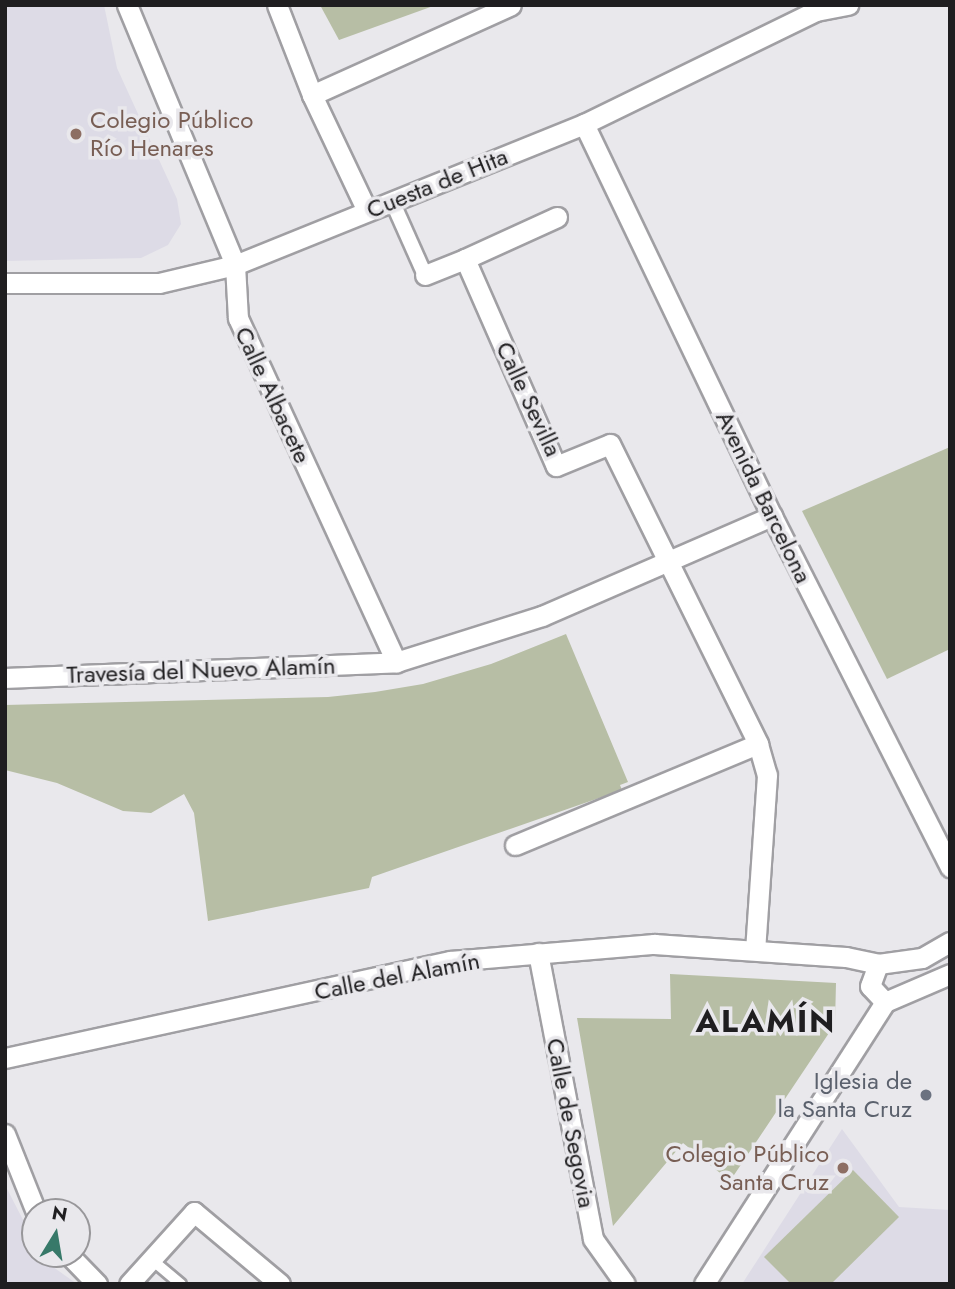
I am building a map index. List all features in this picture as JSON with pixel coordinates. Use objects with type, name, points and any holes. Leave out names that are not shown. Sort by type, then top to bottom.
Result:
[{"type":"street","name":"Calle Albacete","points":[[127,5],[235,265],[238,318],[396,662]]},
{"type":"street","points":[[277,5],[312,95],[367,211]]},
{"type":"street","points":[[312,95],[511,5]]},
{"type":"street","name":"Cuesta de Hita","points":[[5,283],[159,284],[235,265],[584,124],[816,11],[848,5]]},
{"type":"street","name":"Avenida Barcelona","points":[[584,124],[772,516],[950,867]]},
{"type":"street","points":[[392,201],[425,275],[557,217]]},
{"type":"street","name":"Calle Sevilla","points":[[465,259],[556,466],[610,444],[664,561],[758,744],[767,775],[755,949]]},
{"type":"street","points":[[396,662],[542,616],[772,516]]},
{"type":"street","name":"Travesía del Nuevo Alamín","points":[[5,677],[396,662]]},
{"type":"street","points":[[515,845],[758,744]]},
{"type":"street","name":"Calle del Alamín","points":[[5,1058],[450,961],[654,944],[755,949],[878,964],[922,958],[950,942]]},
{"type":"street","name":"Calle de Segovia","points":[[538,953],[593,1239],[625,1284]]},
{"type":"street","points":[[878,964],[870,986],[875,997],[885,1002]]},
{"type":"street","points":[[704,1284],[885,1002],[950,974]]},
{"type":"street","points":[[5,1134],[30,1198]]},
{"type":"street","points":[[129,1284],[194,1212],[280,1284]]},
{"type":"street","points":[[82,1268],[97,1284]]},
{"type":"lane","points":[[151,1259],[181,1284]]},
{"type":"shaded area","name":"Colegio Público Río Henares","points":[[5,5],[104,5],[117,68],[177,199],[181,224],[168,245],[141,258],[5,261]]},
{"type":"shaded area","name":"Colegio Público Santa Cruz","points":[[842,1129],[899,1207],[950,1210],[950,1284],[742,1284]]},
{"type":"shaded area","points":[[5,1185],[21,1216],[21,1268],[55,1268],[77,1284],[5,1284]]},
{"type":"green space","points":[[320,5],[436,5],[339,40]]},
{"type":"green space","points":[[950,447],[950,649],[887,679],[802,511]]},
{"type":"green space","points":[[566,634],[628,782],[620,785],[622,790],[372,877],[369,888],[208,921],[194,813],[184,794],[151,813],[123,811],[57,783],[5,770],[5,705],[328,697],[375,692],[423,684],[491,664]]},
{"type":"green space","points":[[670,974],[836,983],[835,1024],[730,1181],[683,1143],[613,1226],[577,1018],[671,1019]]},
{"type":"green space","points":[[853,1170],[899,1217],[831,1284],[791,1284],[764,1257]]},
{"type":"place","name":"Colegio Público Río Henares","points":[[76,134]]},
{"type":"place","name":"Iglesia de la Santa Cruz","points":[[926,1095]]},
{"type":"place","name":"Colegio Público Santa Cruz","points":[[843,1168]]},
{"type":"district","name":"ALAMÍN","points":[[766,1021]]}]
